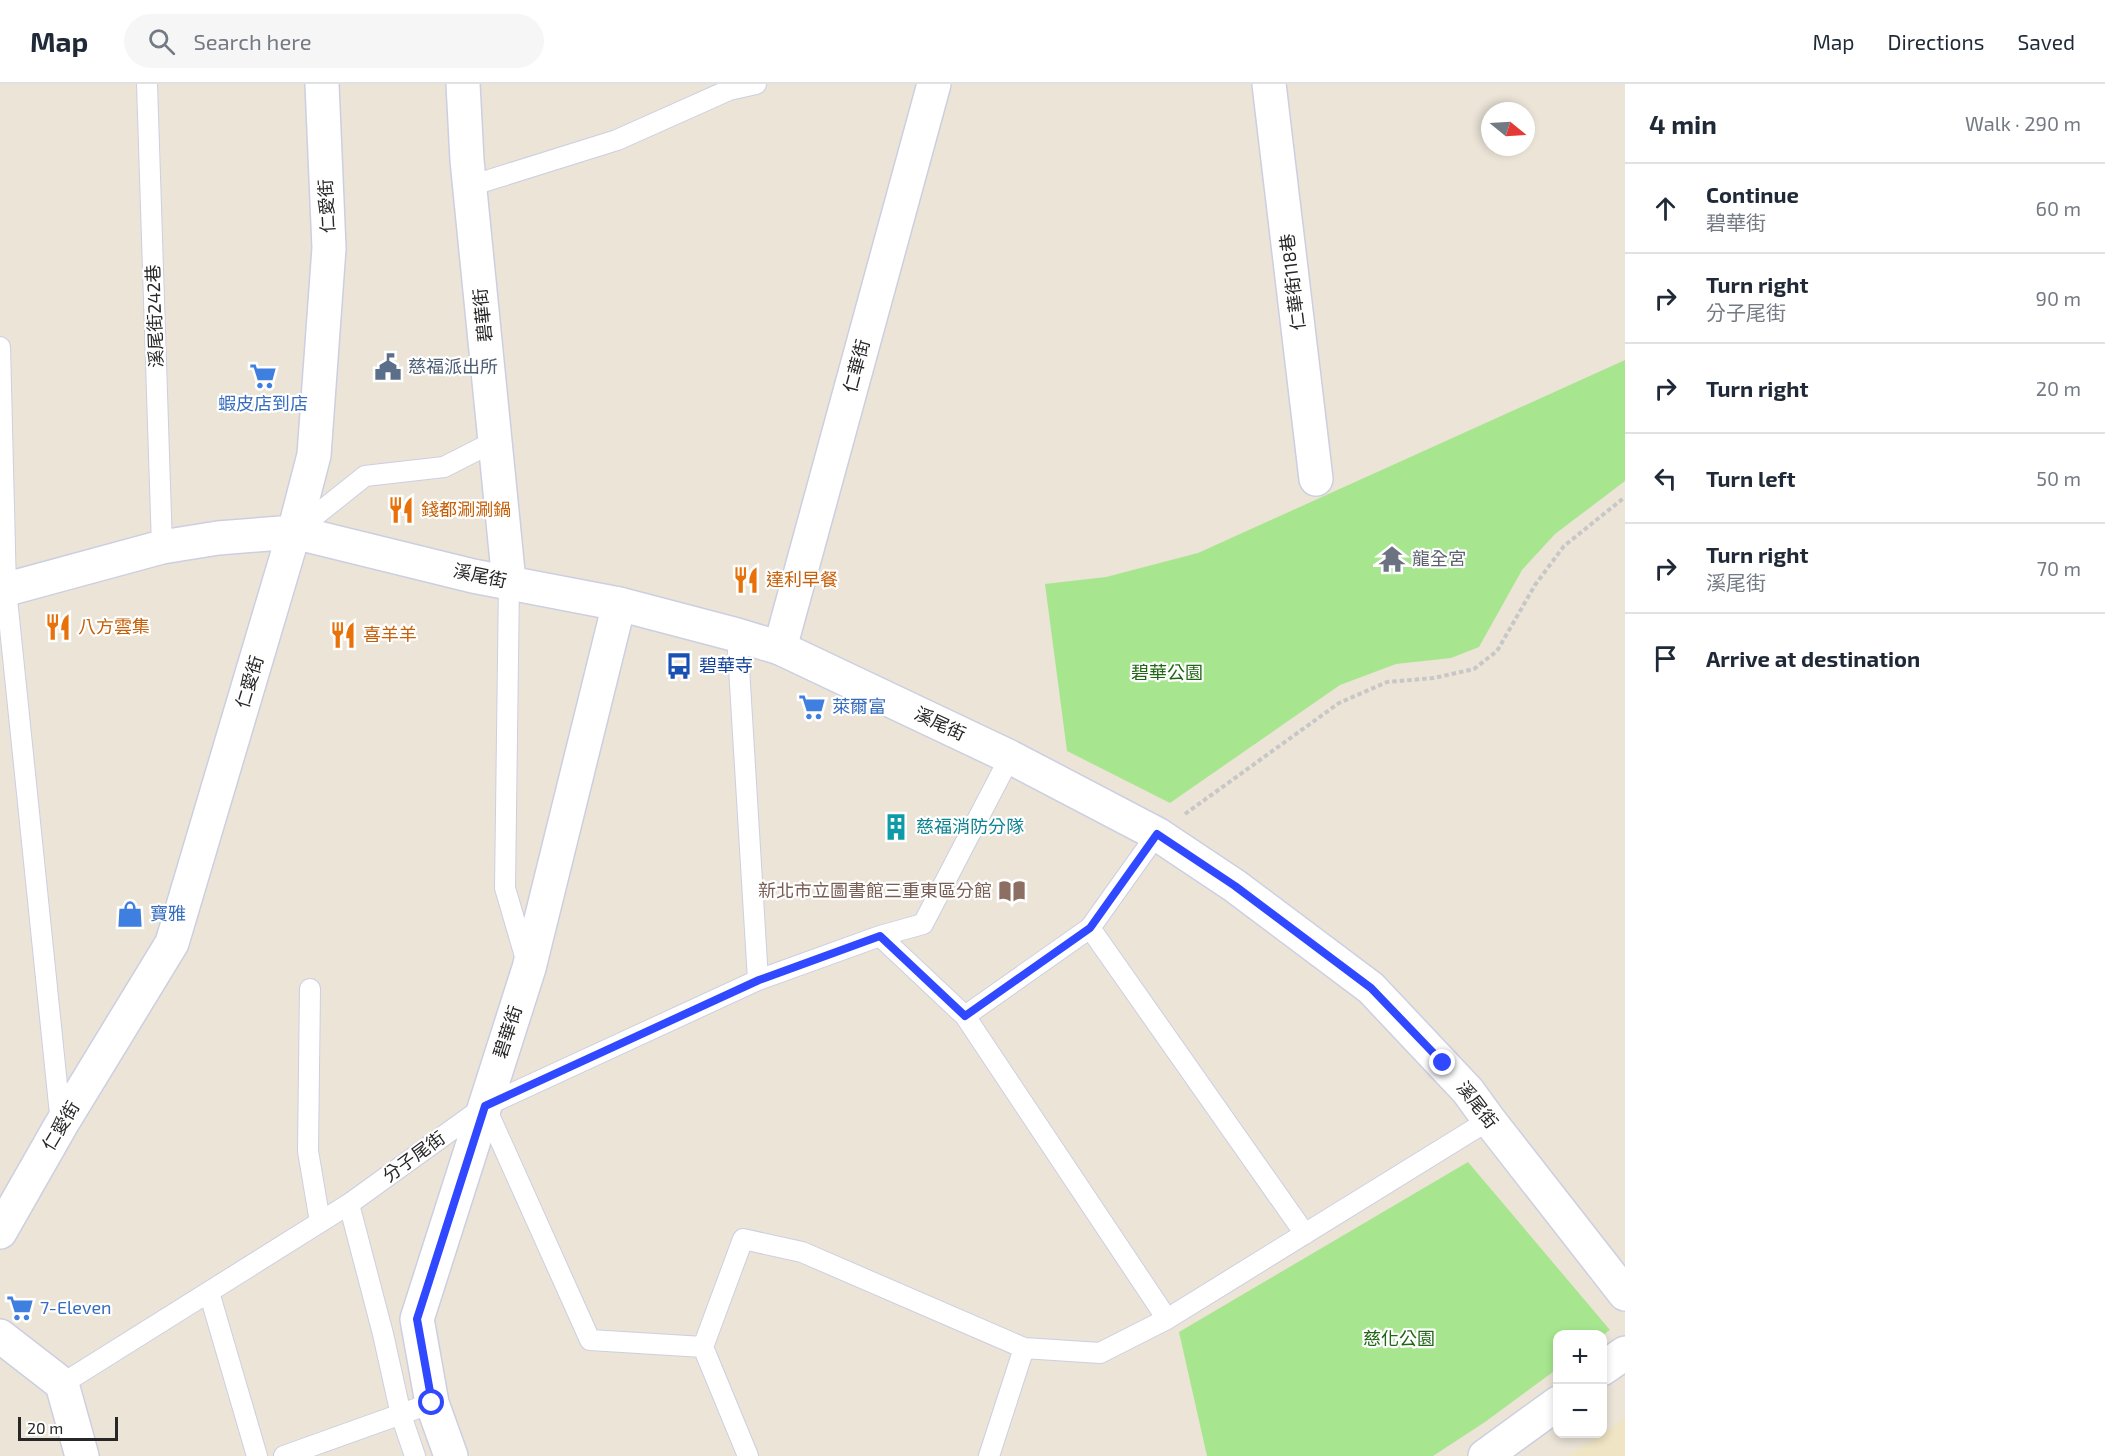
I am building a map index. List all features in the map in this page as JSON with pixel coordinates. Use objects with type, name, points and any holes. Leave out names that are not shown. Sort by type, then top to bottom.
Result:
[{"type":"street","name":"仁愛街","points":[[0,1232],[61,1125],[172,943],[294,532],[314,456],[329,248],[322,84]]},
{"type":"street","name":"碧華街","points":[[463,84],[470,186],[509,582]]},
{"type":"street","name":"仁華街","points":[[780,648],[934,84]]},
{"type":"street","name":"仁華街118巷","points":[[1269,84],[1316,479]]},
{"type":"street","name":"溪尾街","points":[[3,590],[162,548],[218,538],[294,532],[473,576],[619,604],[780,648],[1010,757],[1157,834],[1235,886],[1371,988],[1468,1091],[1625,1294]]},
{"type":"street","name":"碧華街","points":[[451,1456],[432,1403],[417,1319],[529,968],[619,604]]},
{"type":"street","points":[[0,1336],[62,1384],[82,1456]]},
{"type":"street","points":[[1607,1366],[1625,1353]]},
{"type":"street","points":[[1485,1456],[1553,1406]]},
{"type":"lane","name":"溪尾街242巷","points":[[147,84],[162,548]]},
{"type":"lane","points":[[470,186],[616,140],[729,87],[756,84]]},
{"type":"lane","points":[[0,347],[3,590],[61,1125]]},
{"type":"lane","points":[[294,532],[365,476],[444,467],[495,441]]},
{"type":"lane","points":[[509,582],[505,888],[529,968]]},
{"type":"lane","points":[[737,635],[759,980]]},
{"type":"lane","name":"分子尾街","points":[[62,1384],[349,1204],[485,1106],[759,980],[880,936],[923,924],[1010,757]]},
{"type":"lane","points":[[965,1016],[1090,928],[1157,834]]},
{"type":"lane","points":[[1090,928],[1305,1234]]},
{"type":"lane","points":[[880,936],[965,1016],[1167,1319]]},
{"type":"lane","points":[[310,990],[308,1151],[320,1222]]},
{"type":"lane","points":[[485,1106],[590,1341],[703,1347]]},
{"type":"lane","points":[[748,1456],[703,1347],[743,1239],[802,1252],[1024,1348],[1100,1353],[1167,1319],[1489,1120]]},
{"type":"lane","points":[[349,1204],[383,1334],[401,1415],[415,1456]]},
{"type":"lane","points":[[209,1292],[257,1456]]},
{"type":"lane","points":[[989,1456],[1024,1348]]},
{"type":"lane","points":[[285,1456],[432,1403]]},
{"type":"path","points":[[1157,834],[1340,703],[1387,682],[1434,678],[1474,669],[1497,651],[1535,585],[1564,546],[1625,497]]},
{"type":"shaded area","points":[[1625,1418],[1625,1456],[1566,1456],[1595,1438],[1607,1438],[1607,1431]]},
{"type":"green space","name":"碧華公園","points":[[1625,360],[1625,481],[1555,534],[1522,570],[1479,647],[1451,658],[1396,664],[1340,685],[1170,803],[1067,751],[1045,584],[1106,577],[1198,553]]},
{"type":"green space","name":"慈化公園","points":[[1468,1162],[1610,1330],[1607,1332],[1607,1330],[1553,1330],[1553,1372],[1485,1422],[1433,1456],[1207,1456],[1179,1332]]},
{"type":"place","name":"慈福派出所","points":[[388,367]]},
{"type":"place","name":"蝦皮店到店","points":[[263,376]]},
{"type":"place","name":"錢都涮涮鍋","points":[[401,510]]},
{"type":"place","name":"龍全宮","points":[[1392,559]]},
{"type":"place","name":"達利早餐","points":[[746,580]]},
{"type":"place","name":"八方雲集","points":[[58,627]]},
{"type":"place","name":"喜羊羊","points":[[343,635]]},
{"type":"place","name":"碧華寺","points":[[679,666]]},
{"type":"place","name":"萊爾富","points":[[812,707]]},
{"type":"place","name":"慈福消防分隊","points":[[896,827]]},
{"type":"place","name":"新北市立圖書館三重東區分館","points":[[1012,891]]},
{"type":"place","name":"寶雅","points":[[130,914]]},
{"type":"place","name":"7-Eleven","points":[[20,1308]]},
{"type":"route","points":[[432,1403],[417,1319],[485,1106],[759,980],[880,936],[965,1016],[1090,928],[1157,834],[1235,886],[1371,988],[1443,1063]]}]
